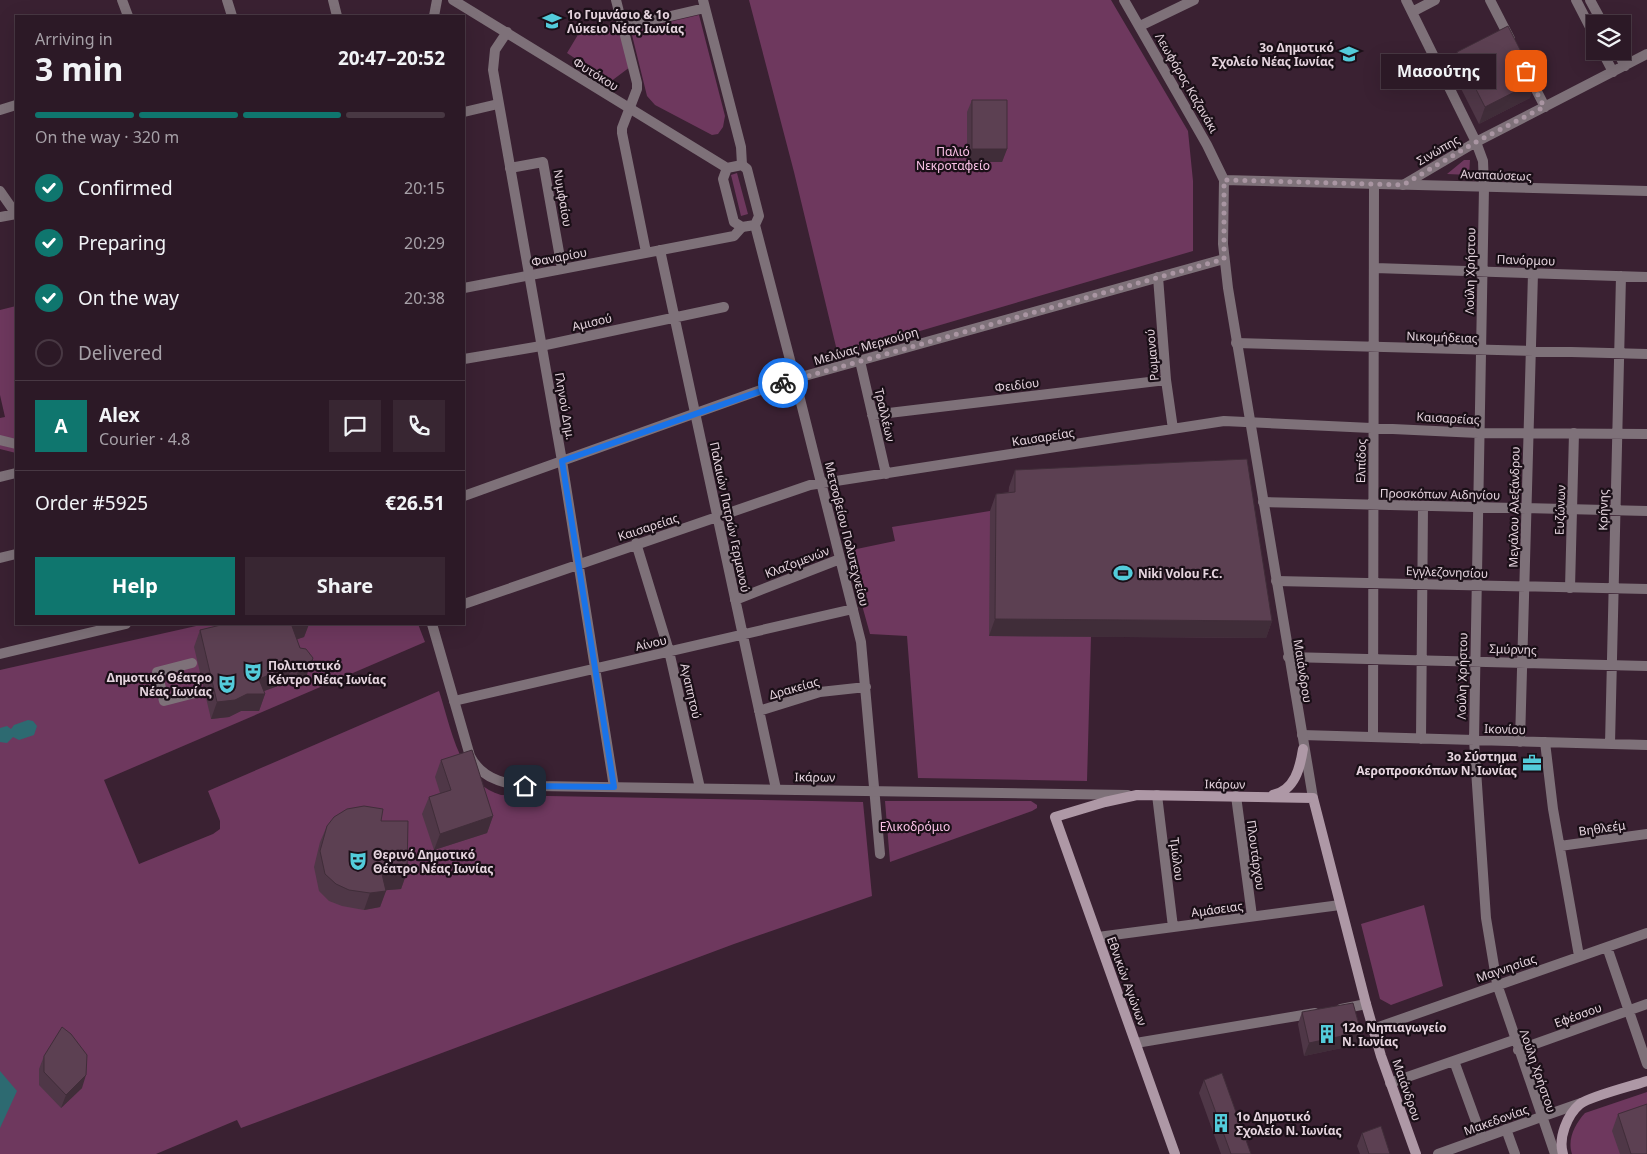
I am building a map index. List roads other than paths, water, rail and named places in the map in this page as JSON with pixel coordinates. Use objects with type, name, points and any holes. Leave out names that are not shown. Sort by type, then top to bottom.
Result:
[{"type":"main road","points":[[1263,797],[1279,794],[1290,786],[1296,776],[1304,749]]},
{"type":"main road","name":"Ικάρων","points":[[1055,817],[1105,802],[1137,795],[1313,798]]},
{"type":"main road","name":"Μαιάνδρου","points":[[1313,798],[1373,1029],[1416,1154]]},
{"type":"main road","name":"Εθνικών Αγώνων","points":[[1055,817],[1175,1154]]},
{"type":"main road","name":"Μακεδονίας","points":[[1581,1103],[1647,1081]]},
{"type":"main road","points":[[1560,1151],[1567,1123],[1581,1103]]},
{"type":"street","points":[[122,0],[128,15]]},
{"type":"street","points":[[227,0],[232,15]]},
{"type":"street","points":[[333,0],[337,15]]},
{"type":"street","points":[[434,15],[437,0]]},
{"type":"street","name":"Φυτόκου","points":[[453,0],[629,110],[727,168]]},
{"type":"street","points":[[616,0],[638,89],[622,133],[646,252]]},
{"type":"street","name":"Λεωφόρος Καζανάκι","points":[[1124,0],[1207,144],[1224,180]]},
{"type":"street","points":[[1140,26],[1194,0]]},
{"type":"street","name":"Λούλη Χρήστου","points":[[1406,0],[1476,142],[1483,161],[1484,271],[1478,433],[1474,740],[1486,918],[1496,984],[1541,1117],[1560,1151]]},
{"type":"street","points":[[1412,12],[1435,0]]},
{"type":"street","points":[[1490,0],[1512,44]]},
{"type":"street","points":[[1576,0],[1586,19]]},
{"type":"street","points":[[1590,0],[1598,15]]},
{"type":"street","points":[[623,27],[704,4],[741,147],[742,165],[727,168],[723,179],[734,222],[742,227],[755,225]]},
{"type":"street","name":"Γληνού Δημ.","points":[[506,32],[495,50],[493,60],[498,104],[562,461],[614,787]]},
{"type":"street","name":"Σινώπης","points":[[1403,185],[1476,142],[1647,54]]},
{"type":"street","points":[[1607,60],[1613,72]]},
{"type":"street","points":[[1622,60],[1625,66]]},
{"type":"street","points":[[1522,62],[1544,107]]},
{"type":"street","points":[[465,112],[498,104]]},
{"type":"street","points":[[0,110],[15,105]]},
{"type":"street","name":"Νυμφαίου","points":[[510,168],[543,162],[562,269]]},
{"type":"street","name":"Μετσοβείου Πολυτεχνείου","points":[[742,165],[747,169],[759,216],[755,225],[861,642],[880,854]]},
{"type":"street","name":"Αναπαύσεως","points":[[1224,180],[1647,191]]},
{"type":"street","name":"Μαιάνδρου","points":[[1224,180],[1224,259],[1236,343],[1313,798]]},
{"type":"street","name":"Ελπίδος","points":[[1373,737],[1374,184]]},
{"type":"street","points":[[0,191],[15,213]]},
{"type":"street","points":[[0,217],[15,214]]},
{"type":"street","name":"Φαναρίου","points":[[465,288],[734,236],[742,227]]},
{"type":"street","name":"Παλαιών Πατρών Γερμανού","points":[[660,250],[776,789]]},
{"type":"street","name":"Μελίνας Μερκούρη","points":[[465,496],[795,379],[1224,259]]},
{"type":"street","name":"Πανόρμου","points":[[1375,268],[1647,278]]},
{"type":"street","name":"Μεγάλου Αλεξάνδρου","points":[[1520,742],[1533,273]]},
{"type":"street","name":"Κρήνης","points":[[1610,744],[1621,276]]},
{"type":"street","name":"Ρωμανού","points":[[1158,277],[1166,380],[1173,430]]},
{"type":"street","name":"Αμισού","points":[[465,359],[542,346],[724,307]]},
{"type":"street","name":"Νικομήδειας","points":[[1236,343],[1647,354]]},
{"type":"street","name":"Τραλλέων","points":[[860,361],[886,474]]},
{"type":"street","name":"Φειδίου","points":[[872,415],[1166,380]]},
{"type":"street","name":"Καισαρείας","points":[[465,604],[578,563],[803,487],[1224,421],[1478,433],[1647,434]]},
{"type":"street","name":"Ευζώνων","points":[[1570,588],[1574,433]]},
{"type":"street","points":[[0,440],[15,444]]},
{"type":"street","points":[[0,477],[15,473]]},
{"type":"street","name":"Προσκόπων Αιδηνίου","points":[[1263,502],[1647,511]]},
{"type":"street","points":[[1421,739],[1423,506]]},
{"type":"street","name":"Αγαπητού","points":[[636,544],[669,652],[700,788]]},
{"type":"street","points":[[0,558],[15,554]]},
{"type":"street","name":"Κλαζομενών","points":[[735,600],[840,559]]},
{"type":"street","name":"Εγγλεζονησίου","points":[[1276,581],[1647,589]]},
{"type":"street","name":"Αίνου","points":[[454,701],[853,609]]},
{"type":"street","points":[[0,654],[122,625]]},
{"type":"street","points":[[432,625],[454,701]]},
{"type":"street","name":"Σμύρνης","points":[[1288,657],[1647,666]]},
{"type":"street","points":[[192,663],[157,672],[158,679],[164,701],[199,692]]},
{"type":"street","name":"Δρακείας","points":[[759,711],[820,692],[866,687]]},
{"type":"street","name":"Ικάρων","points":[[454,701],[470,756],[477,768],[493,779],[514,785],[1137,795]]},
{"type":"street","name":"Ικονίου","points":[[1302,735],[1647,745]]},
{"type":"street","points":[[1545,742],[1560,846],[1579,956]]},
{"type":"street","name":"Τμώλου","points":[[1156,795],[1173,927]]},
{"type":"street","name":"Πλουτάρχου","points":[[1236,796],[1252,916]]},
{"type":"street","name":"Βηθλεέμ","points":[[1560,846],[1647,834]]},
{"type":"street","name":"Αμάσειας","points":[[1098,937],[1340,905]]},
{"type":"street","name":"Μαγνησίας","points":[[1373,1029],[1496,984],[1647,933]]},
{"type":"street","points":[[1607,947],[1647,1064]]},
{"type":"street","points":[[1136,1043],[1366,1004]]},
{"type":"street","name":"Εφέσσου","points":[[1518,1050],[1647,1004]]},
{"type":"street","points":[[1390,1083],[1514,1040]]},
{"type":"street","points":[[1454,1061],[1482,1138]]},
{"type":"street","name":"Μακεδονίας","points":[[1438,1154],[1581,1103]]},
{"type":"street","points":[[1506,1129],[1515,1154]]},
{"type":"water","points":[[28,720],[33,721],[37,726],[34,735],[19,740],[13,737],[7,743],[0,742],[0,728],[7,726],[11,729],[14,725]]},
{"type":"water","points":[[0,1071],[17,1091],[0,1128]]},
{"type":"place","name":"1ο Γυμνάσιο & 1ο Λύκειο Νέας Ιωνίας","points":[[552,21]]},
{"type":"place","name":"3ο Δημοτικό Σχολείο Νέας Ιωνίας","points":[[1349,54]]},
{"type":"place","name":"Μασούτης","points":[[1526,71]]},
{"type":"place","name":"Niki Volou F.C.","points":[[1123,573]]},
{"type":"place","name":"Πολιτιστικό Κέντρο Νέας Ιωνίας","points":[[253,672]]},
{"type":"place","name":"Δημοτικό Θέατρο Νέας Ιωνίας","points":[[227,684]]},
{"type":"place","name":"3ο Σύστημα Αεροπροσκόπων Ν. Ιωνίας","points":[[1532,763]]},
{"type":"place","name":"Θερινό Δημοτικό Θέατρο Νέας Ιωνίας","points":[[358,861]]},
{"type":"place","name":"12ο Νηπιαγωγείο Ν. Ιωνίας","points":[[1327,1034]]},
{"type":"place","name":"1ο Δημοτικό Σχολείο Ν. Ιωνίας","points":[[1221,1123]]},
{"type":"park label","name":"Παλιό Νεκροταφείο","points":[[953,158]]},
{"type":"park label","name":"Ελικοδρόμιο","points":[[915,826]]}]
